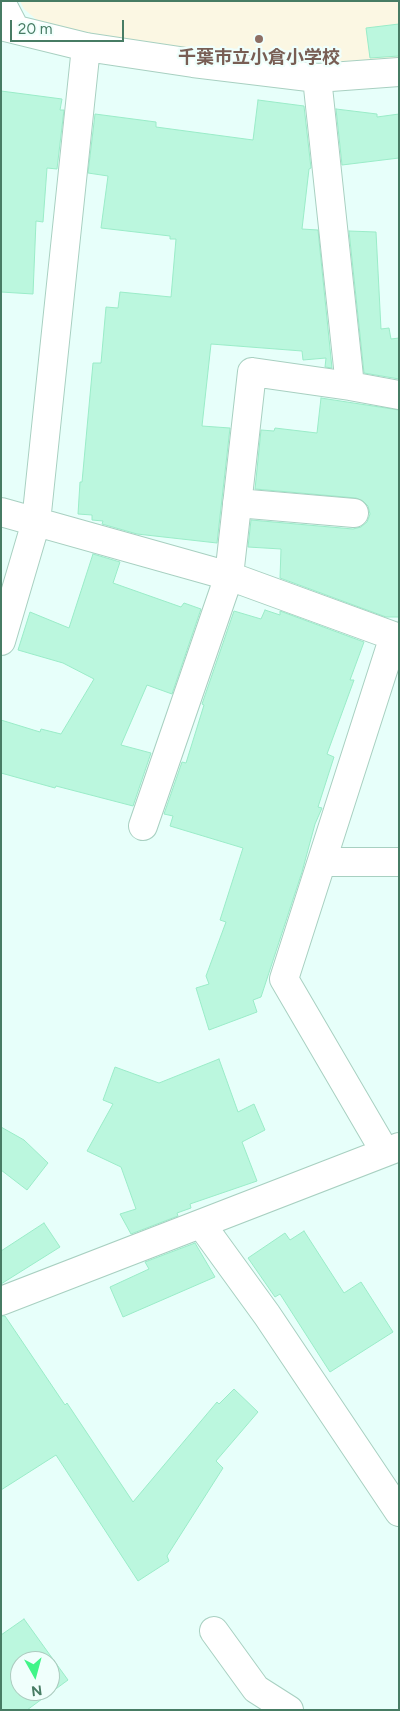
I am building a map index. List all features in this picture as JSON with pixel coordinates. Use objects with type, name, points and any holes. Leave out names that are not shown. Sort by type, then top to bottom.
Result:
[{"type":"street","points":[[1,2],[8,27],[86,47],[193,63],[317,78],[399,72]]},
{"type":"street","points":[[1,641],[36,522],[86,47]]},
{"type":"street","points":[[317,78],[350,386]]},
{"type":"street","points":[[143,826],[229,576],[252,372],[399,394]]},
{"type":"street","points":[[237,503],[354,514]]},
{"type":"street","points":[[1,512],[229,576],[396,637],[284,979],[392,1150],[1,1301]]},
{"type":"street","points":[[322,862],[399,862]]},
{"type":"street","points":[[201,1224],[267,1315],[399,1512]]},
{"type":"street","points":[[214,1631],[256,1690],[289,1710]]},
{"type":"shaded area","name":"千葉市立小倉小学校","points":[[20,1],[399,1],[399,62],[373,65],[196,53],[43,25],[24,9]]},
{"type":"building","points":[[399,24],[399,56],[370,58],[366,28]]},
{"type":"building","points":[[1,91],[62,99],[60,110],[64,110],[57,169],[47,168],[43,222],[36,221],[33,294],[1,292]]},
{"type":"building","points":[[258,100],[304,106],[311,168],[309,169],[302,229],[318,230],[332,368],[325,367],[326,358],[303,360],[302,351],[211,344],[202,426],[230,428],[217,543],[137,534],[102,524],[103,521],[92,520],[92,515],[78,514],[93,363],[101,363],[106,307],[118,308],[120,292],[171,297],[176,239],[170,239],[170,236],[101,228],[108,176],[88,173],[95,114],[156,122],[156,127],[253,140]]},
{"type":"building","points":[[336,109],[377,114],[377,117],[399,114],[399,158],[342,165]]},
{"type":"building","points":[[349,231],[376,232],[381,329],[389,328],[391,339],[399,338],[399,379],[364,373]]},
{"type":"building","points":[[321,398],[399,410],[399,617],[386,617],[280,578],[281,549],[248,547],[251,520],[353,529],[361,527],[367,522],[370,514],[368,506],[356,498],[255,489],[261,430],[274,431],[275,428],[317,433]]},
{"type":"building","points":[[93,554],[120,562],[113,583],[181,607],[184,603],[201,609],[172,694],[147,685],[121,745],[151,753],[133,806],[1,773],[1,720],[40,732],[41,729],[61,734],[94,679],[63,663],[18,650],[30,612],[69,628]]},
{"type":"building","points":[[265,610],[280,615],[280,611],[364,642],[350,680],[354,680],[327,754],[334,757],[318,807],[322,808],[315,824],[302,872],[261,997],[253,1000],[257,1012],[209,1030],[196,988],[209,984],[206,976],[226,922],[220,920],[243,848],[170,826],[173,816],[164,814],[182,762],[186,763],[204,705],[202,704],[234,611],[261,619]]},
{"type":"building","points":[[219,1059],[238,1112],[254,1104],[265,1130],[242,1142],[257,1181],[190,1204],[191,1208],[177,1213],[178,1216],[131,1234],[120,1214],[136,1209],[121,1167],[87,1151],[113,1104],[103,1100],[115,1067],[159,1083]]},
{"type":"building","points":[[1,1127],[24,1140],[48,1163],[27,1190],[1,1170]]},
{"type":"building","points":[[44,1223],[60,1247],[1,1284],[1,1251]]},
{"type":"building","points":[[304,1231],[344,1293],[361,1282],[393,1332],[330,1372],[280,1294],[275,1297],[248,1258],[285,1233],[290,1240]]},
{"type":"building","points":[[195,1243],[215,1277],[123,1317],[110,1287],[149,1269],[145,1262]]},
{"type":"building","points":[[1,1316],[5,1316],[65,1405],[67,1403],[133,1502],[217,1402],[219,1404],[234,1389],[258,1412],[216,1461],[223,1468],[167,1556],[169,1561],[138,1581],[56,1455],[1,1490]]},
{"type":"building","points":[[24,1619],[47,1651],[10,1651],[10,1701],[39,1701],[27,1710],[1,1710],[1,1635]]},
{"type":"building","points":[[60,1669],[68,1680],[60,1686]]},
{"type":"place","name":"千葉市立小倉小学校","points":[[259,39]]}]
